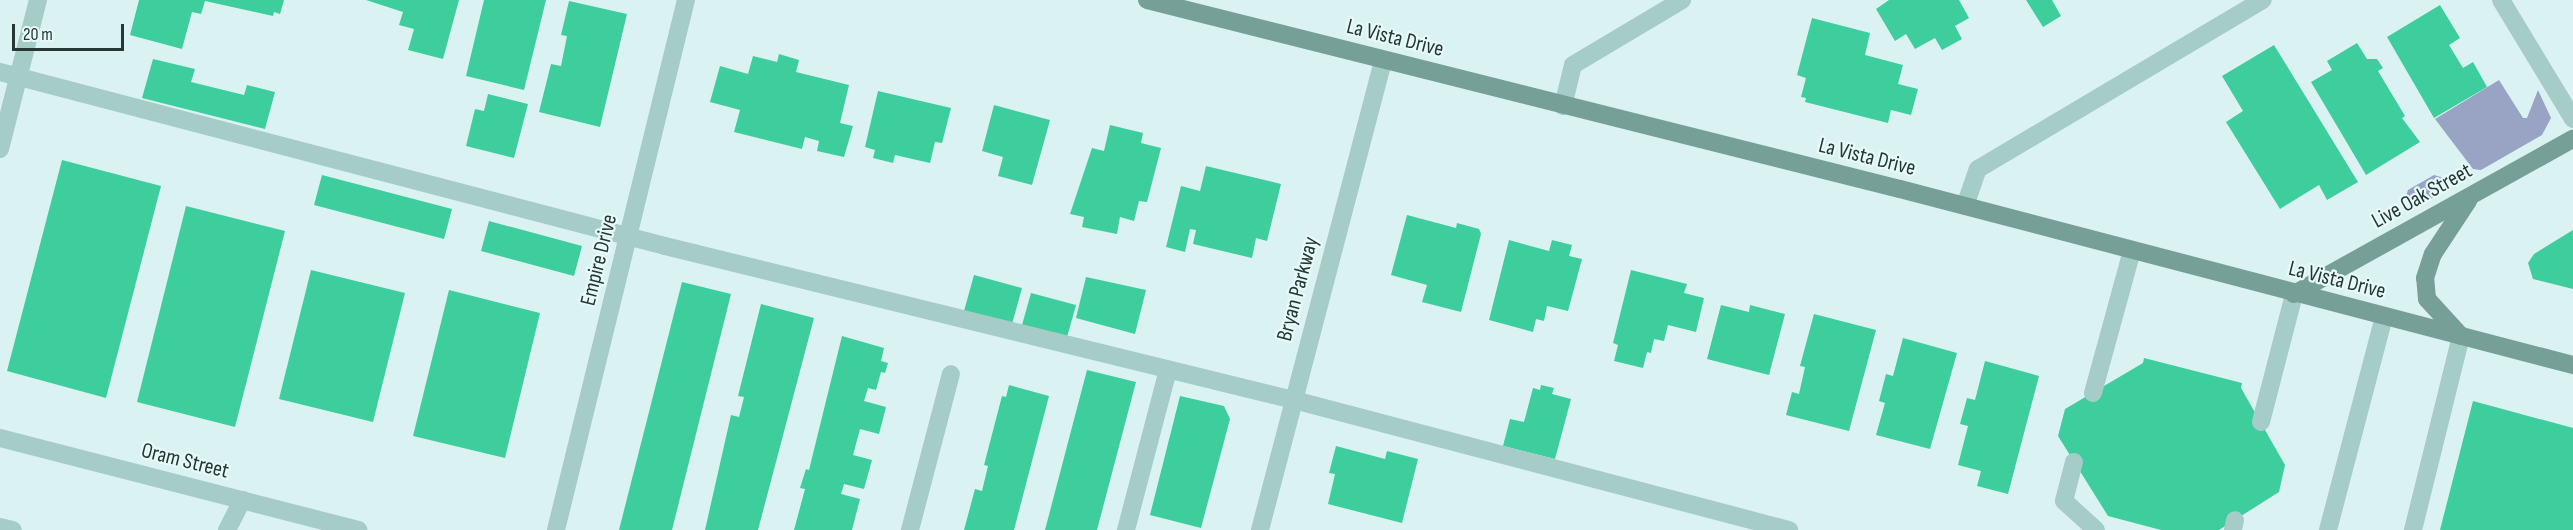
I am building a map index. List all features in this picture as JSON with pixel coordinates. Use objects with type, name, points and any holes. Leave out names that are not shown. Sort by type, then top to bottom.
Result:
[{"type":"street","points":[[0,149],[38,0]]},
{"type":"street","name":"Empire Drive","points":[[556,530],[630,236],[686,0]]},
{"type":"street","name":"La Vista Drive","points":[[1148,0],[1189,5],[1383,60],[1965,206],[2294,294],[2573,365]]},
{"type":"street","points":[[1563,106],[1573,65],[1682,0]]},
{"type":"street","points":[[1965,206],[1978,169],[2263,0]]},
{"type":"street","points":[[2501,0],[2573,119]]},
{"type":"street","name":"Bryan Parkway","points":[[1260,530],[1383,60]]},
{"type":"street","points":[[0,72],[630,236],[1294,400],[1789,530]]},
{"type":"street","name":"Live Oak Street","points":[[2294,294],[2471,198],[2573,139]]},
{"type":"street","points":[[2413,530],[2461,336],[2427,299],[2425,278],[2433,255],[2471,198]]},
{"type":"street","points":[[2093,393],[2132,250]]},
{"type":"street","points":[[2261,422],[2294,294]]},
{"type":"street","points":[[2328,530],[2384,316]]},
{"type":"street","points":[[1126,530],[1168,370]]},
{"type":"street","points":[[910,530],[951,374]]},
{"type":"street","name":"Oram Street","points":[[0,438],[358,530]]},
{"type":"street","points":[[2074,462],[2064,501],[2096,530]]},
{"type":"street","points":[[227,530],[242,500]]},
{"type":"street","points":[[0,527],[13,530]]},
{"type":"shaded area","points":[[2499,80],[2523,118],[2527,118],[2538,90],[2551,118],[2542,135],[2481,170],[2473,169],[2435,119]]},
{"type":"shaded area","points":[[2434,175],[2444,178],[2446,190],[2417,207],[2411,206],[2406,196],[2408,190]]},
{"type":"building","points":[[139,0],[284,0],[280,14],[274,12],[273,16],[205,1],[201,14],[192,12],[182,49],[130,35]]},
{"type":"building","points":[[366,0],[459,0],[443,59],[408,50],[414,29],[399,25],[403,12]]},
{"type":"building","points":[[484,0],[546,0],[524,90],[466,76]]},
{"type":"building","points":[[1889,0],[1959,0],[1969,18],[1955,26],[1962,39],[1942,50],[1935,38],[1915,49],[1906,34],[1895,41],[1876,9]]},
{"type":"building","points":[[2026,0],[2052,0],[2061,16],[2043,27]]},
{"type":"building","points":[[569,1],[627,14],[600,127],[539,112],[551,64],[561,66],[567,36],[561,35]]},
{"type":"building","points":[[2440,5],[2460,38],[2449,45],[2463,68],[2473,62],[2487,87],[2434,118],[2387,37]]},
{"type":"building","points":[[1812,18],[1870,33],[1865,55],[1903,65],[1898,84],[1918,89],[1911,115],[1891,110],[1888,123],[1805,102],[1806,98],[1801,97],[1806,78],[1797,75]]},
{"type":"building","points":[[2357,43],[2367,59],[2377,59],[2383,68],[2378,71],[2405,116],[2402,118],[2420,142],[2366,175],[2311,82],[2332,70],[2327,61]]},
{"type":"building","points":[[2274,45],[2358,182],[2327,200],[2319,185],[2280,209],[2226,122],[2243,111],[2222,76]]},
{"type":"building","points":[[779,54],[799,60],[796,72],[849,85],[840,123],[853,126],[844,157],[817,151],[819,141],[805,137],[802,149],[734,132],[740,110],[710,102],[720,66],[748,74],[753,56],[777,62]]},
{"type":"building","points":[[153,59],[195,69],[191,82],[244,95],[247,85],[275,92],[265,129],[142,98]]},
{"type":"building","points":[[878,91],[951,108],[942,143],[935,142],[930,163],[895,155],[893,163],[873,158],[875,150],[865,147]]},
{"type":"building","points":[[488,94],[528,104],[514,158],[466,146],[475,109],[484,111]]},
{"type":"building","points":[[994,105],[1050,120],[1032,185],[998,176],[1003,157],[982,151]]},
{"type":"building","points":[[1110,125],[1143,133],[1141,143],[1161,148],[1147,202],[1139,201],[1134,221],[1120,217],[1117,234],[1082,227],[1084,217],[1070,214],[1092,148],[1104,151]]},
{"type":"building","points":[[62,160],[161,186],[106,398],[7,371]]},
{"type":"building","points":[[1206,166],[1281,184],[1267,241],[1256,238],[1252,258],[1193,244],[1196,230],[1190,229],[1185,252],[1166,247],[1181,186],[1200,191]]},
{"type":"building","points":[[322,175],[452,209],[444,239],[314,205]]},
{"type":"building","points":[[186,206],[285,231],[235,427],[137,402]]},
{"type":"building","points":[[1407,215],[1456,228],[1457,223],[1479,229],[1481,234],[1461,312],[1422,302],[1427,285],[1391,275]]},
{"type":"building","points":[[489,221],[582,246],[574,276],[481,251]]},
{"type":"building","points":[[2573,230],[2573,289],[2533,279],[2528,263],[2534,254]]},
{"type":"building","points":[[1509,240],[1549,251],[1552,240],[1572,245],[1569,256],[1582,259],[1568,311],[1547,306],[1544,321],[1536,319],[1533,332],[1489,320]]},
{"type":"building","points":[[311,270],[405,293],[373,422],[279,399]]},
{"type":"building","points":[[1631,270],[1687,284],[1684,293],[1704,298],[1696,332],[1668,325],[1664,341],[1654,339],[1651,353],[1647,352],[1643,368],[1614,361],[1618,345],[1613,343]]},
{"type":"building","points":[[974,275],[1022,288],[1012,324],[964,311]]},
{"type":"building","points":[[1086,277],[1146,290],[1135,334],[1076,318]]},
{"type":"building","points":[[682,282],[731,294],[672,530],[619,530]]},
{"type":"building","points":[[449,290],[540,313],[505,458],[413,436]]},
{"type":"building","points":[[1031,293],[1076,305],[1067,337],[1022,325]]},
{"type":"building","points":[[761,304],[814,318],[758,530],[705,530],[731,415],[739,417],[744,397],[738,396]]},
{"type":"building","points":[[1721,305],[1749,312],[1750,305],[1785,314],[1769,375],[1707,359]]},
{"type":"building","points":[[1814,314],[1876,330],[1849,431],[1786,415],[1792,392],[1799,394],[1805,367],[1800,366]]},
{"type":"building","points":[[842,336],[884,348],[881,361],[888,363],[885,373],[881,372],[876,390],[868,388],[864,401],[886,407],[879,434],[860,429],[853,455],[872,460],[864,489],[844,484],[841,494],[860,499],[852,530],[794,530],[805,489],[800,488],[806,469],[809,470]]},
{"type":"building","points":[[1903,338],[1957,353],[1930,449],[1876,435],[1885,403],[1879,401],[1886,374],[1893,376]]},
{"type":"building","points":[[2144,358],[2242,383],[2241,388],[2285,465],[2279,492],[2219,530],[2161,530],[2108,516],[2058,436],[2065,409],[2143,363]]},
{"type":"building","points":[[1985,361],[2039,376],[2008,494],[1977,486],[1981,471],[1958,465],[1968,426],[1960,424],[1967,398],[1975,400]]},
{"type":"building","points":[[1087,370],[1136,382],[1097,530],[1045,530]]},
{"type":"building","points":[[1009,385],[1049,396],[1014,530],[964,530],[975,489],[982,491],[988,466],[984,465],[1002,396],[1006,397]]},
{"type":"building","points":[[1541,385],[1554,388],[1552,394],[1571,399],[1555,459],[1503,446],[1510,419],[1524,422],[1533,388],[1540,390]]},
{"type":"building","points":[[1180,396],[1224,406],[1230,419],[1201,528],[1150,515]]},
{"type":"building","points":[[2473,401],[2573,428],[2573,530],[2440,530]]},
{"type":"building","points":[[1336,446],[1385,459],[1387,451],[1418,459],[1402,523],[1328,504],[1335,474],[1329,473]]}]
